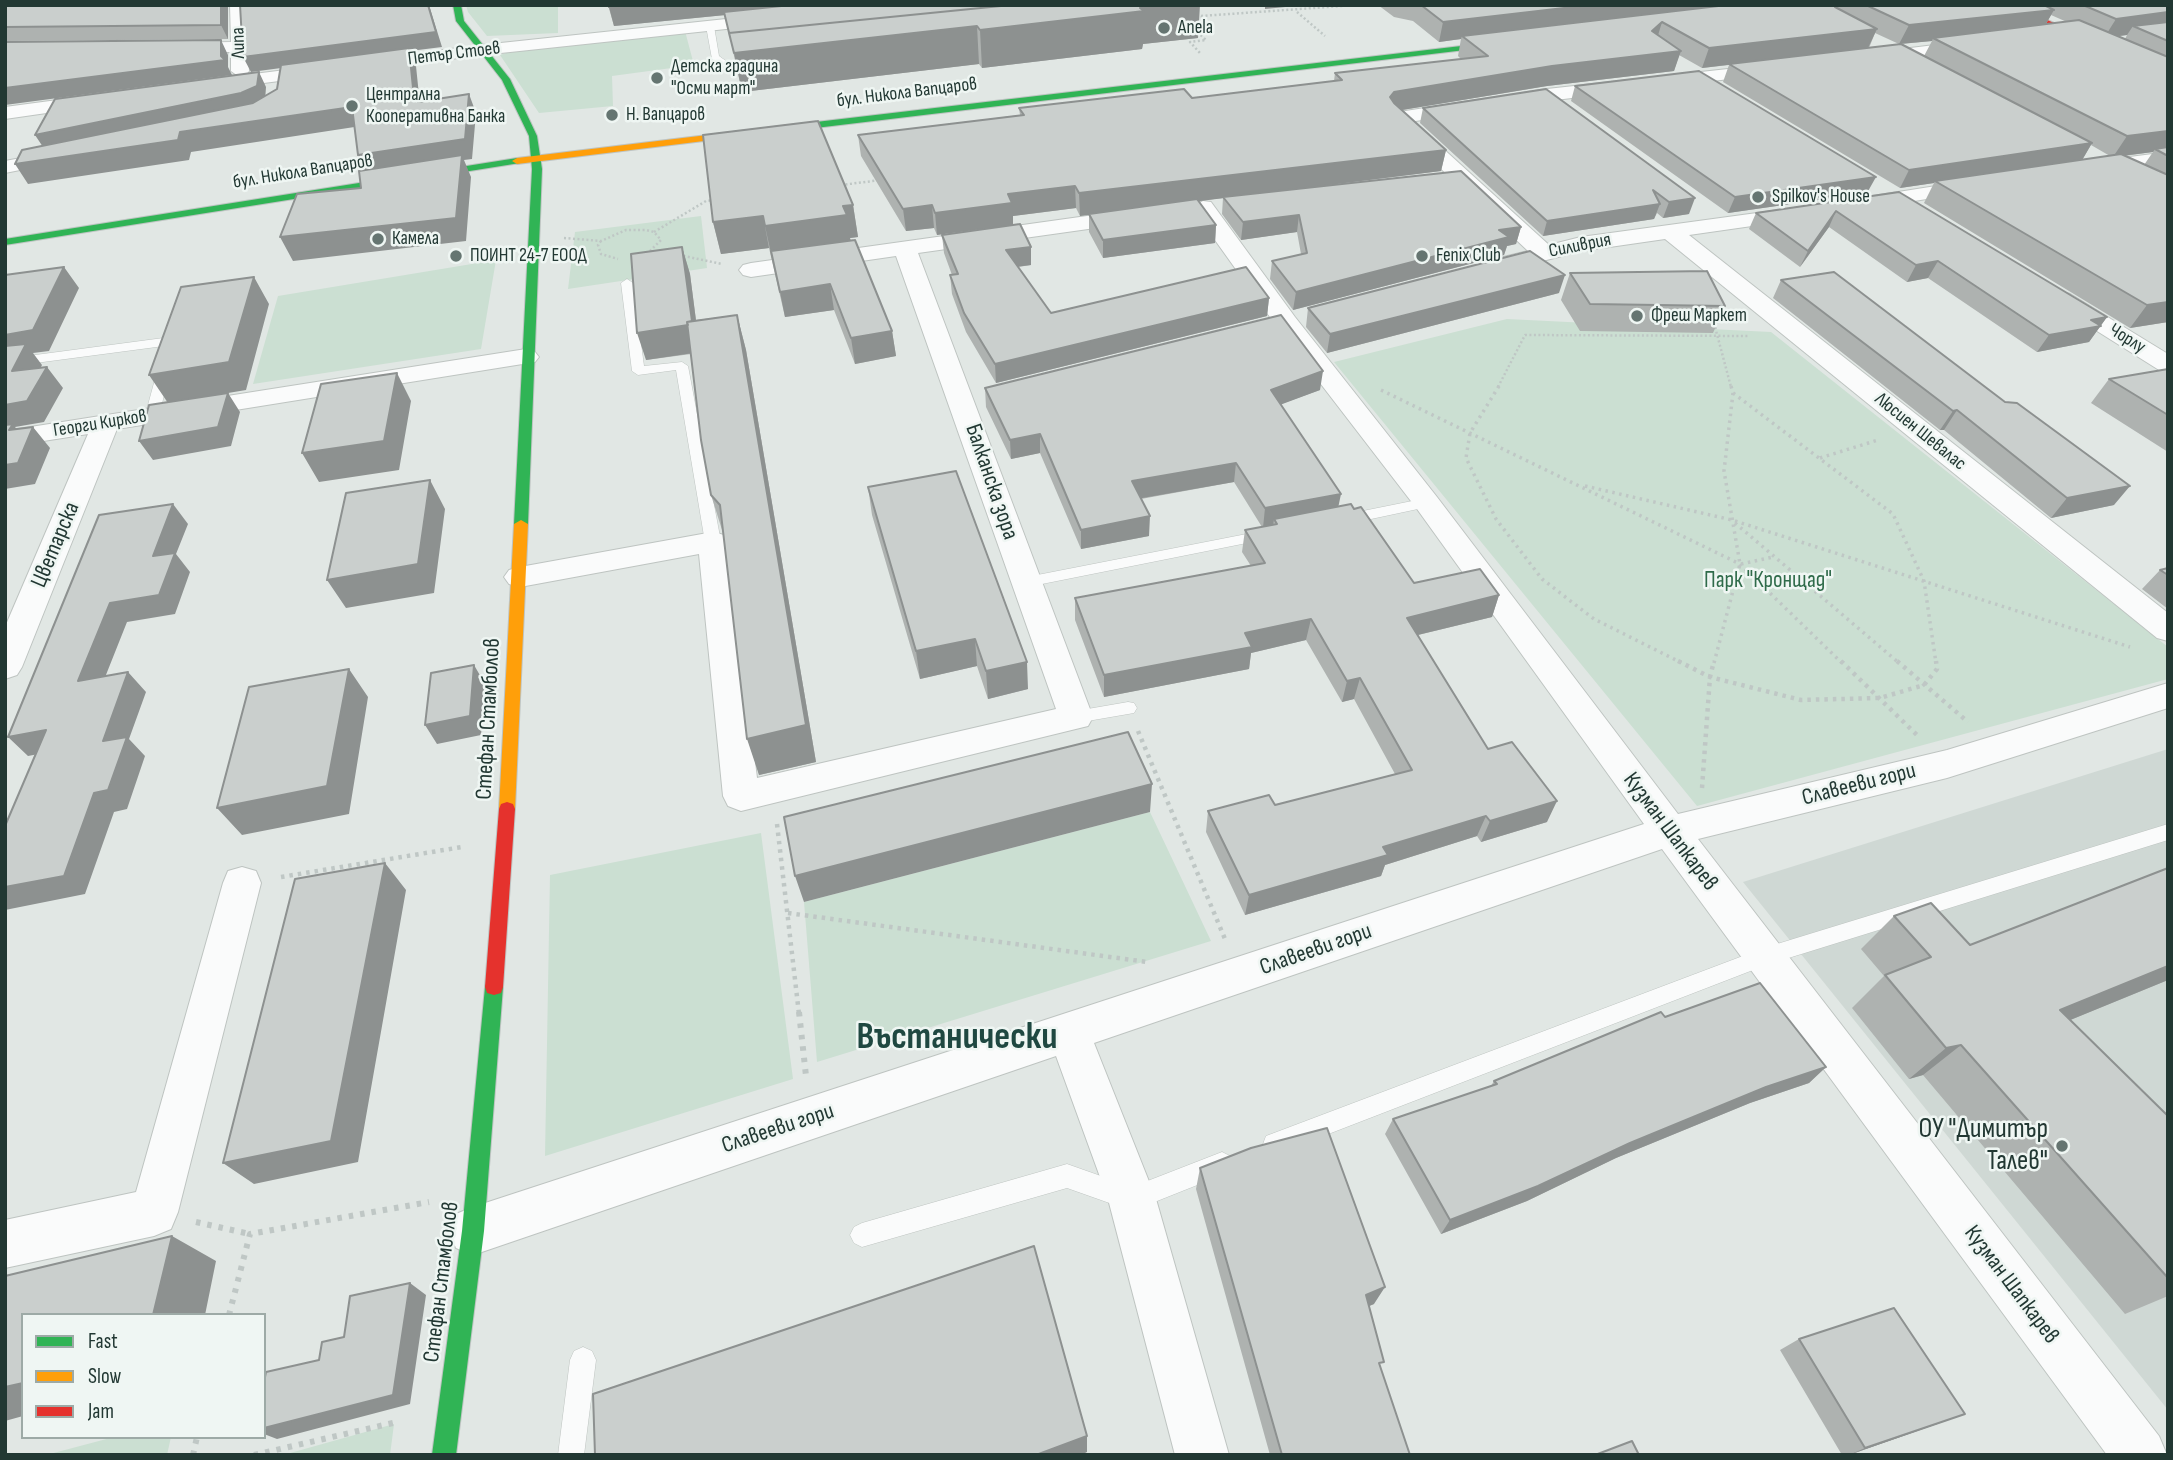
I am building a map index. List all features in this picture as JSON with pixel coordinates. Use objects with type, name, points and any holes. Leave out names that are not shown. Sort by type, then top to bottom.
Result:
[{"type":"street","name":"Липа","points":[[238,5],[239,81]]},
{"type":"street","name":"Стефан Стамболов","points":[[444,1455],[475,1212],[506,840],[520,577],[535,151],[506,79],[460,21],[457,5]]},
{"type":"street","points":[[2006,5],[2068,32],[2102,42],[2168,76]]},
{"type":"street","name":"Петър Стоев","points":[[198,87],[239,81],[278,87],[482,50],[793,17]]},
{"type":"street","name":"бул. Никола Вапцаров","points":[[5,228],[535,151],[1518,28]]},
{"type":"street","points":[[2030,37],[2068,32]]},
{"type":"street","points":[[1868,37],[1925,68]]},
{"type":"street","name":"бул. Никола Вапцаров","points":[[5,242],[535,151],[1143,86],[1535,39]]},
{"type":"street","points":[[1847,61],[1991,42]]},
{"type":"street","points":[[157,48],[240,47]]},
{"type":"street","points":[[1667,56],[1734,99]]},
{"type":"street","points":[[1544,253],[1399,118],[1547,95],[1793,67]]},
{"type":"street","points":[[1547,95],[1569,111]]},
{"type":"street","points":[[5,113],[115,98]]},
{"type":"street","points":[[5,167],[84,152]]},
{"type":"street","points":[[2083,152],[2143,184]]},
{"type":"street","points":[[2068,172],[2168,158]]},
{"type":"street","points":[[1434,181],[1461,178]]},
{"type":"street","points":[[1876,184],[1923,213]]},
{"type":"street","name":"Силиврия","points":[[1466,274],[1581,244],[1672,233],[1990,184]]},
{"type":"street","name":"Кузман Шапкарев","points":[[904,247],[1193,209],[1427,503],[1764,957],[2140,1455]]},
{"type":"street","points":[[1701,209],[1723,225]]},
{"type":"street","name":"Люсиен Шевалас","points":[[1672,233],[2168,630]]},
{"type":"street","points":[[751,270],[904,247]]},
{"type":"street","name":"Балканска зора","points":[[904,247],[970,401],[1027,582],[1076,717]]},
{"type":"street","name":"Чорлу","points":[[2041,286],[2168,365]]},
{"type":"street","points":[[2135,345],[2168,339]]},
{"type":"street","name":"Георги Кирков","points":[[5,439],[526,357]]},
{"type":"street","name":"Цветарска","points":[[5,667],[106,424]]},
{"type":"street","points":[[520,577],[713,542],[741,796],[1076,717]]},
{"type":"street","name":"Славееви гори","points":[[475,1212],[810,1118],[1670,831],[1947,764],[2168,695]]},
{"type":"street","points":[[5,1244],[154,1212],[242,883]]},
{"type":"street","points":[[1069,1033],[1132,1199],[1202,1455]]},
{"type":"lane","points":[[710,26],[715,57],[724,64],[745,67],[772,64]]},
{"type":"lane","points":[[1143,86],[1153,100]]},
{"type":"lane","points":[[627,283],[638,371],[682,366],[713,542]]},
{"type":"lane","points":[[5,363],[171,341],[152,416]]},
{"type":"lane","points":[[1321,524],[1427,503]]},
{"type":"lane","points":[[1027,582],[1280,532]]},
{"type":"lane","points":[[1076,717],[1128,708]]},
{"type":"lane","points":[[862,1235],[1066,1176],[1132,1199],[1764,957],[2168,832]]},
{"type":"lane","points":[[571,1455],[583,1360]]},
{"type":"path","points":[[1201,16],[1297,12],[1356,5]]},
{"type":"path","points":[[1195,11],[1211,24],[1191,26],[1206,40],[1189,42],[1203,55]]},
{"type":"path","points":[[1297,12],[1332,41]]},
{"type":"path","points":[[830,186],[884,180]]},
{"type":"path","points":[[654,232],[706,201],[720,199]]},
{"type":"path","points":[[626,259],[601,254],[597,245],[616,232],[636,229],[654,232],[661,240],[659,245],[637,257]]},
{"type":"path","points":[[679,255],[751,270]]},
{"type":"path","points":[[1701,797],[1710,677],[1740,564],[1724,471],[1733,393],[1710,312]]},
{"type":"path","points":[[1733,393],[1893,514],[1924,581],[1937,669],[1924,685],[1880,698],[1801,701],[1710,677],[1594,619],[1542,579],[1496,519],[1466,458],[1470,433],[1514,361],[1525,335],[1756,336]]},
{"type":"path","points":[[1374,387],[1740,564],[1947,764]]},
{"type":"path","points":[[1819,458],[1883,439],[1872,430]]},
{"type":"path","points":[[1576,485],[1732,520],[2142,650],[2131,642]]},
{"type":"path","points":[[1732,520],[1998,748]]},
{"type":"path","points":[[1740,564],[1774,557]]},
{"type":"path","points":[[1128,708],[1240,975]]},
{"type":"path","points":[[773,789],[810,1118]]},
{"type":"path","points":[[242,883],[506,840]]},
{"type":"path","points":[[788,914],[1158,964]]},
{"type":"path","points":[[154,1212],[250,1234],[475,1212]]},
{"type":"path","points":[[230,1313],[250,1234]]},
{"type":"path","points":[[254,1455],[449,1409]]},
{"type":"shaded area","name":"ОУ \"Димитър Талев\"","points":[[2168,749],[2168,1410],[1743,882]]},
{"type":"green space","points":[[466,5],[558,5],[558,33],[487,36],[468,12]]},
{"type":"green space","points":[[685,31],[694,65],[612,76],[613,106],[539,113],[500,55],[519,49]]},
{"type":"green space","points":[[701,216],[707,268],[568,289],[575,232]]},
{"type":"green space","points":[[496,260],[481,349],[253,384],[278,296]]},
{"type":"green space","name":"Парк \"Кронщад\"","points":[[1507,319],[1771,332],[2168,647],[2168,679],[1697,806],[1334,362]]},
{"type":"green space","points":[[1150,812],[1211,941],[817,1062],[804,902]]},
{"type":"green space","points":[[761,833],[793,1079],[545,1156],[550,875]]},
{"type":"green space","points":[[394,1424],[390,1455],[283,1455]]},
{"type":"green space","points":[[106,1439],[171,1439],[167,1455],[46,1455]]},
{"type":"building","points":[[5,5],[221,5],[221,25],[5,27]]},
{"type":"building","points":[[240,5],[428,5],[436,32],[243,57]]},
{"type":"building","points":[[791,5],[1011,5],[729,33],[724,12]]},
{"type":"building","points":[[1011,5],[1161,5],[1140,8],[1144,11],[980,30],[977,26],[734,53],[729,33]]},
{"type":"building","points":[[1421,5],[1590,5],[1443,22]]},
{"type":"building","points":[[1727,5],[1834,5],[1877,29],[1709,48],[1662,22],[1652,31],[1681,51],[1552,66],[1394,92],[1390,97],[1394,103],[1446,150],[1079,193],[1075,186],[1008,194],[1012,203],[935,213],[932,205],[903,209],[858,135],[1024,115],[1019,108],[1184,89],[1192,98],[1342,80],[1335,73],[1488,56],[1462,36]]},
{"type":"building","points":[[1866,5],[2044,5],[2054,10],[1909,25]]},
{"type":"building","points":[[2083,5],[2168,5],[2168,12],[2116,19]]},
{"type":"building","points":[[2079,20],[2168,57],[2168,131],[2127,136],[1933,38]]},
{"type":"building","points":[[2168,22],[2168,41],[2133,26]]},
{"type":"building","points":[[221,40],[221,56],[225,60],[5,88],[5,42]]},
{"type":"building","points":[[1901,44],[2092,143],[1909,170],[1729,64]]},
{"type":"building","points":[[409,48],[414,98],[417,98],[418,102],[469,94],[465,139],[358,155],[352,107],[180,132],[178,140],[15,164],[22,150],[253,103],[277,89],[281,65]]},
{"type":"building","points":[[1699,71],[1876,177],[1735,197],[1575,86]]},
{"type":"building","points":[[259,72],[257,86],[241,93],[35,135],[55,99]]},
{"type":"building","points":[[1546,89],[1695,198],[1669,202],[1653,190],[1660,204],[1547,221],[1423,108]]},
{"type":"building","points":[[818,121],[853,205],[843,206],[847,215],[765,226],[763,216],[713,222],[703,135]]},
{"type":"building","points":[[2168,147],[2168,156],[2155,149]]},
{"type":"building","points":[[2121,154],[2168,175],[2168,302],[2147,305],[1935,181]]},
{"type":"building","points":[[462,155],[456,218],[280,237],[297,194],[361,188],[359,171]]},
{"type":"building","points":[[1461,171],[1521,227],[1499,230],[1509,237],[1296,292],[1272,261],[1307,253],[1299,215],[1243,222],[1223,197]]},
{"type":"building","points":[[1899,192],[2107,317],[2091,320],[2101,326],[2049,335],[1938,261],[1916,265],[1836,211],[1808,251],[1756,213]]},
{"type":"building","points":[[1197,199],[1216,225],[1103,240],[1089,214]]},
{"type":"building","points":[[1020,224],[1031,247],[1006,250],[1051,313],[1246,267],[1269,298],[995,364],[964,313],[950,275],[958,274],[942,235]]},
{"type":"building","points":[[855,240],[892,331],[851,338],[830,284],[780,292],[771,251]]},
{"type":"building","points":[[682,247],[692,321],[687,322],[688,325],[637,333],[631,254]]},
{"type":"building","points":[[1530,251],[1565,275],[1330,334],[1308,308]]},
{"type":"building","points":[[64,267],[33,330],[5,335],[5,275]]},
{"type":"building","points":[[1707,271],[1725,306],[1590,304],[1570,273]]},
{"type":"building","points":[[1834,272],[2005,402],[2017,403],[2130,486],[2067,498],[1957,410],[1953,411],[1781,280]]},
{"type":"building","points":[[254,277],[229,362],[149,375],[181,287]]},
{"type":"building","points":[[737,315],[806,725],[747,739],[720,505],[711,495],[701,440],[687,322]]},
{"type":"building","points":[[1281,315],[1323,371],[1271,390],[1341,494],[1265,508],[1236,463],[1132,481],[1150,516],[1081,530],[1040,434],[1010,440],[985,388]]},
{"type":"building","points":[[26,344],[12,371],[47,367],[27,401],[5,405],[5,346]]},
{"type":"building","points":[[2168,369],[2168,415],[2109,379]]},
{"type":"building","points":[[397,373],[384,441],[302,453],[321,384]]},
{"type":"building","points":[[228,393],[218,427],[139,441],[149,405]]},
{"type":"building","points":[[13,424],[9,430],[33,427],[18,463],[5,465],[5,425]]},
{"type":"building","points":[[956,471],[1027,662],[986,671],[975,639],[916,651],[868,487]]},
{"type":"building","points":[[430,480],[418,564],[327,580],[346,493]]},
{"type":"building","points":[[173,504],[153,556],[175,553],[159,595],[110,603],[78,681],[128,672],[103,741],[127,737],[108,790],[94,793],[64,876],[5,887],[5,826],[46,730],[8,737],[99,515]]},
{"type":"building","points":[[1351,504],[1354,509],[1361,507],[1414,583],[1480,569],[1499,595],[1407,618],[1488,749],[1512,742],[1557,801],[1490,821],[1486,816],[1383,847],[1388,855],[1249,895],[1208,811],[1269,795],[1275,805],[1412,770],[1360,678],[1347,681],[1311,619],[1245,633],[1252,647],[1104,675],[1075,598],[1265,563],[1245,530],[1277,524],[1274,519]]},
{"type":"building","points":[[474,665],[470,716],[425,725],[431,673]]},
{"type":"building","points":[[349,669],[327,786],[217,808],[249,687]]},
{"type":"building","points":[[1128,732],[1152,784],[795,876],[784,817]]},
{"type":"building","points":[[385,863],[331,1141],[223,1163],[295,879]]},
{"type":"building","points":[[2168,868],[2168,966],[2060,1010],[2168,1116],[2168,1278],[1961,1045],[1946,1048],[1885,975],[1931,957],[1894,916],[1931,903],[1970,945]]},
{"type":"building","points":[[1760,983],[1826,1067],[1766,1087],[1630,1143],[1538,1186],[1450,1220],[1393,1119],[1497,1084],[1494,1081],[1661,1012],[1665,1017]]},
{"type":"building","points":[[1327,1128],[1385,1287],[1366,1295],[1384,1362],[1379,1363],[1410,1455],[1282,1455],[1200,1168],[1251,1148]]},
{"type":"building","points":[[172,1236],[153,1313],[21,1313],[21,1383],[5,1387],[5,1276]]},
{"type":"building","points":[[1034,1246],[1087,1436],[1036,1455],[595,1455],[593,1394]]},
{"type":"building","points":[[410,1283],[393,1395],[266,1427],[266,1372],[319,1360],[322,1342],[344,1337],[350,1296]]},
{"type":"building","points":[[1894,1308],[1965,1414],[1865,1448],[1799,1339]]},
{"type":"building","points":[[1632,1441],[1639,1455],[1595,1455]]},
{"type":"traffic: fast","points":[[457,5],[460,21],[506,79],[533,136],[537,169],[521,524]]},
{"type":"traffic: fast","points":[[782,129],[1512,42]]},
{"type":"traffic: fast","points":[[5,242],[517,161]]},
{"type":"traffic: fast","points":[[444,1455],[473,1231],[494,987]]},
{"type":"traffic: slow","points":[[517,161],[782,129]]},
{"type":"traffic: slow","points":[[507,809],[521,524]]},
{"type":"traffic: jam","points":[[2006,5],[2168,76]]},
{"type":"traffic: jam","points":[[494,987],[507,809]]},
{"type":"place","name":"Anela","points":[[1164,28]]},
{"type":"place","name":"Детска градина \"Осми март\"","points":[[657,78]]},
{"type":"place","name":"Централна Кооперативна Банка","points":[[352,106]]},
{"type":"place","name":"Н. Вапцаров","points":[[612,115]]},
{"type":"place","name":"Spilkov's House","points":[[1758,197]]},
{"type":"place","name":"Камела","points":[[378,239]]},
{"type":"place","name":"ПОИНТ 24-7 ЕООД","points":[[456,256]]},
{"type":"place","name":"Fenix Club","points":[[1422,256]]},
{"type":"place","name":"Фреш Маркет","points":[[1637,316]]},
{"type":"place","name":"ОУ \"Димитър Талев\"","points":[[2062,1146]]},
{"type":"district","name":"Въстанически","points":[[957,1039]]}]
